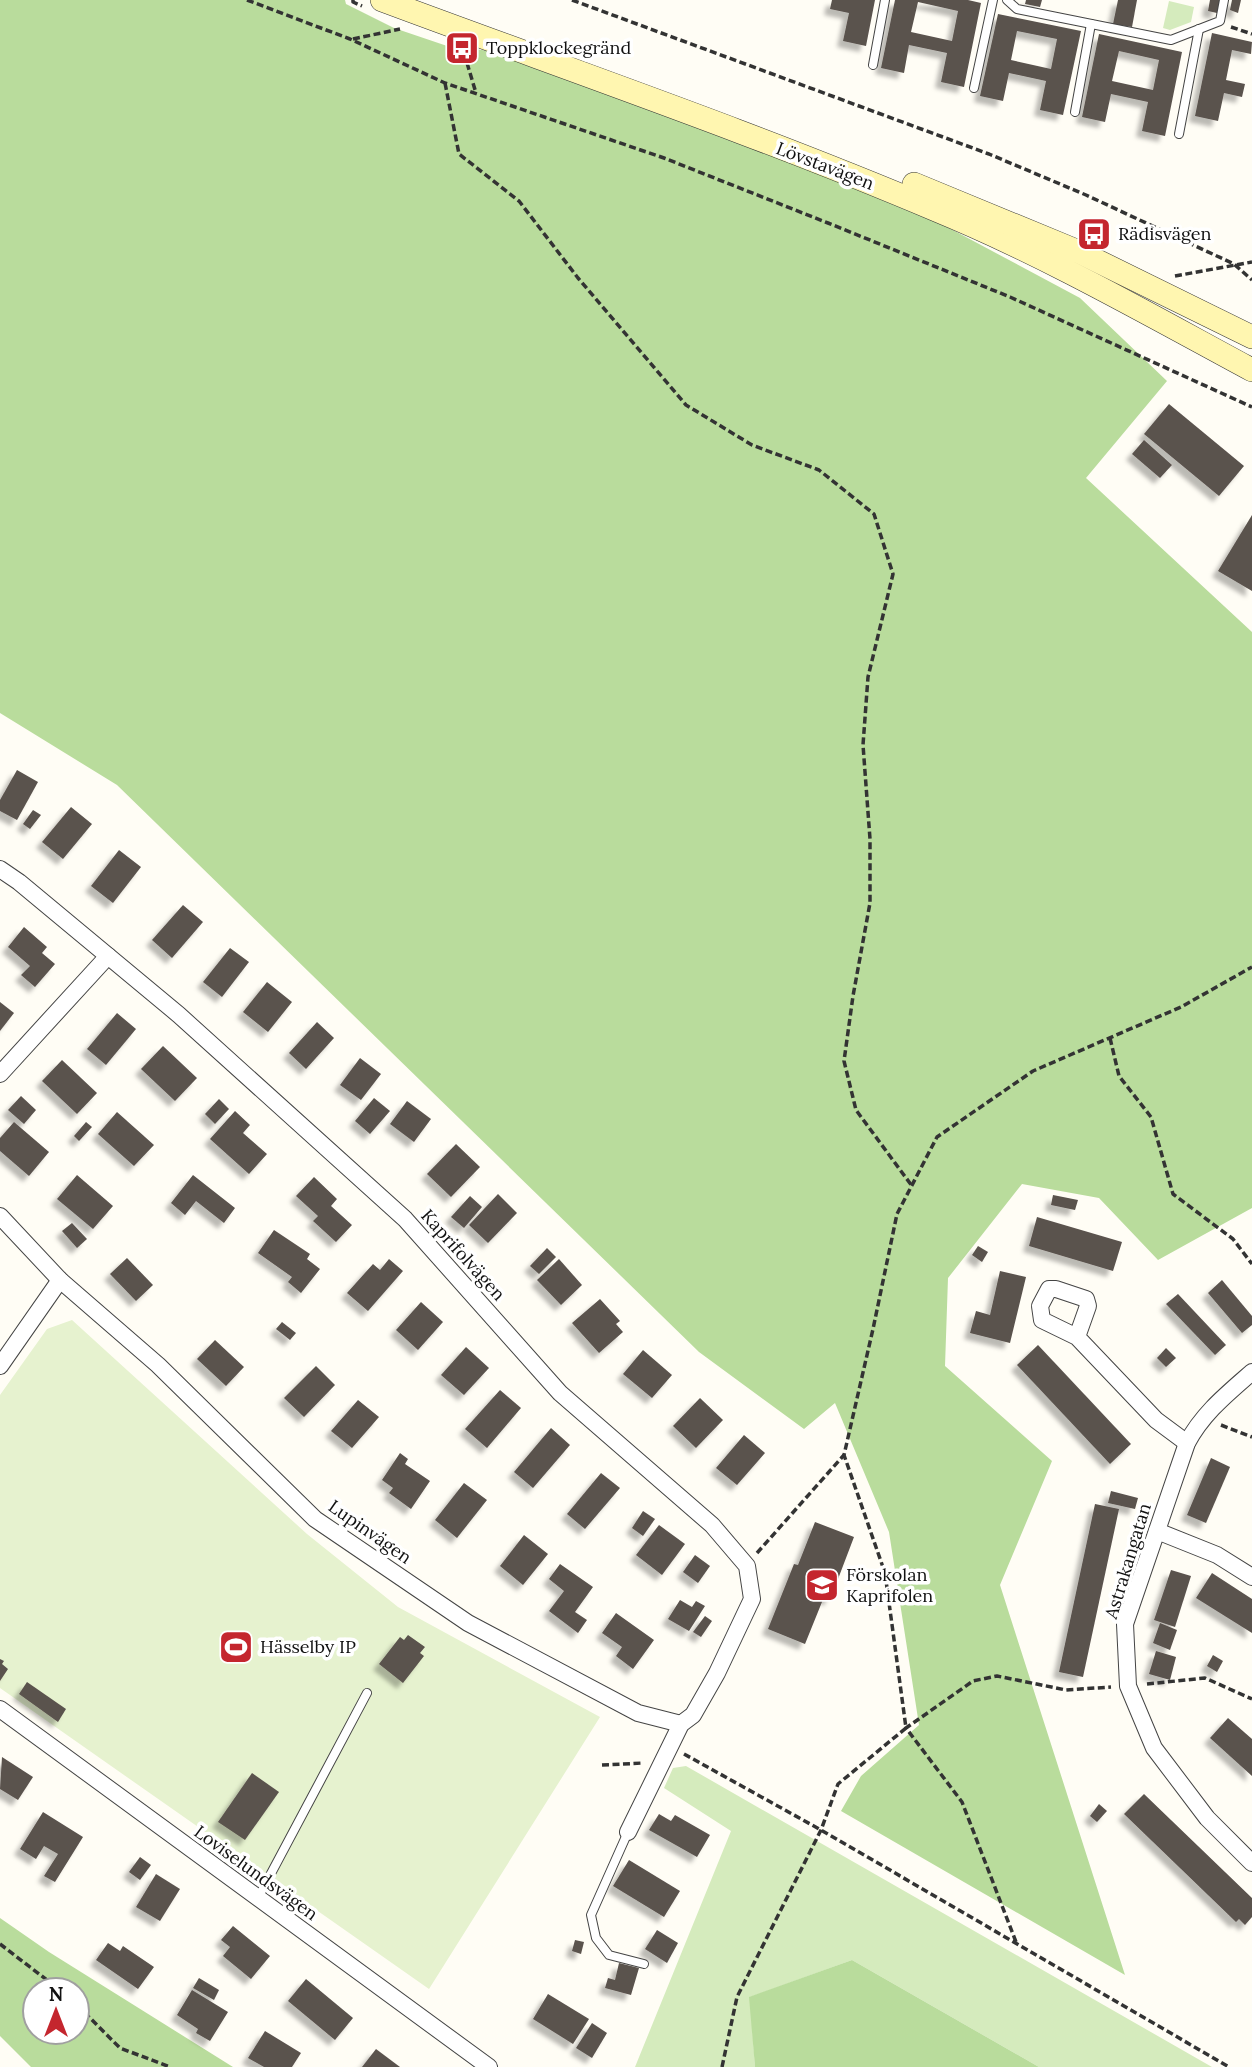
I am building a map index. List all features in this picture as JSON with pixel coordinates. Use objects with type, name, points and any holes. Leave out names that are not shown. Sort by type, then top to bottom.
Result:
[{"type":"street","name":"Lövstavägen","points":[[382,0],[807,158],[938,211],[1067,270],[1252,370]]},
{"type":"street","name":"Lövstavägen","points":[[425,0],[946,197],[1079,252],[1252,337]]},
{"type":"street","name":"Kaprifolvägen","points":[[0,869],[179,1015],[405,1219],[559,1393],[712,1525],[747,1566]]},
{"type":"street","points":[[0,1074],[108,956]]},
{"type":"street","name":"Lupinvägen","points":[[0,1216],[60,1280],[158,1365],[316,1519],[468,1623],[638,1713],[681,1724]]},
{"type":"street","points":[[0,1366],[60,1280]]},
{"type":"street","points":[[1077,1336],[1156,1420],[1187,1443]]},
{"type":"street","name":"Astrakangatan","points":[[1252,1373],[1214,1405],[1187,1443],[1125,1624],[1128,1686],[1154,1748],[1208,1818],[1252,1864]]},
{"type":"street","points":[[1157,1531],[1217,1555],[1252,1577]]},
{"type":"street","points":[[628,1832],[681,1724],[693,1715],[717,1673],[752,1599],[747,1566]]},
{"type":"street","name":"Loviselundsvägen","points":[[0,1709],[258,1898],[472,2062],[489,2067]]},
{"type":"lane","points":[[873,65],[885,0]]},
{"type":"lane","points":[[974,88],[993,0]]},
{"type":"lane","points":[[1007,0],[1017,9],[1171,40],[1220,21],[1224,0]]},
{"type":"lane","points":[[1075,112],[1091,24]]},
{"type":"lane","points":[[1179,134],[1199,29]]},
{"type":"lane","points":[[258,1898],[367,1693]]},
{"type":"lane","points":[[628,1832],[591,1915],[596,1938],[609,1955],[644,1964]]},
{"type":"path","points":[[247,0],[350,39],[445,83],[664,158],[828,223],[1010,297],[1252,407]]},
{"type":"path","points":[[572,0],[989,154],[1234,264],[1252,281]]},
{"type":"path","points":[[1220,21],[1235,30],[1252,34]]},
{"type":"path","points":[[350,39],[396,31],[405,26]]},
{"type":"path","points":[[462,48],[476,94]]},
{"type":"path","points":[[445,83],[459,154],[519,201],[578,278],[686,405],[752,445],[819,470],[874,514],[893,573],[867,677],[863,745],[870,839],[870,903],[844,1061],[856,1110],[912,1186]]},
{"type":"path","points":[[1172,277],[1252,262]]},
{"type":"path","points":[[747,1566],[844,1455],[897,1214],[937,1137],[1033,1071],[1181,1007],[1252,967]]},
{"type":"path","points":[[1110,1038],[1119,1076],[1151,1117],[1173,1194],[1233,1239],[1252,1264]]},
{"type":"path","points":[[1203,1418],[1252,1437]]},
{"type":"path","points":[[844,1455],[885,1573],[906,1728],[962,1802],[1016,1944]]},
{"type":"path","points":[[722,2067],[737,1997],[821,1830],[838,1784],[906,1728],[973,1681],[997,1676],[1066,1690],[1205,1678],[1252,1699]]},
{"type":"path","points":[[681,1724],[679,1751],[821,1830],[1229,2067]]},
{"type":"path","points":[[602,1765],[662,1761]]},
{"type":"path","points":[[0,1944],[42,1976]]},
{"type":"path","points":[[91,2019],[120,2048],[170,2067]]},
{"type":"green space","points":[[0,0],[345,0],[346,4],[394,28],[456,49],[495,52],[742,141],[936,221],[1080,298],[1167,381],[1086,478],[1252,632],[1252,1208],[1158,1260],[1099,1198],[1022,1184],[948,1278],[945,1366],[1052,1461],[1000,1585],[1125,1975],[841,1811],[861,1776],[919,1725],[889,1532],[835,1403],[804,1429],[699,1352],[117,785],[0,713]]},
{"type":"green space","points":[[1169,1],[1194,7],[1191,22],[1170,30],[1163,28]]},
{"type":"green space","name":"Hässelby IP","points":[[72,1320],[307,1534],[398,1607],[600,1717],[429,1989],[0,1688],[0,1395],[47,1329]]},
{"type":"green space","points":[[686,1766],[1212,2067],[1039,2067],[852,1960],[750,1997],[755,2067],[635,2067],[731,1831],[664,1788],[673,1768]]},
{"type":"green space","points":[[0,1918],[87,1976],[21,1976],[21,2046],[91,2046],[91,1978],[233,2067],[31,2067],[0,2036]]},
{"type":"green space","points":[[852,1960],[1039,2067],[755,2067],[749,1997]]},
{"type":"building","points":[[832,0],[875,0],[866,46],[843,41],[849,13],[830,9]]},
{"type":"building","points":[[895,0],[968,0],[981,3],[964,87],[941,82],[947,53],[909,45],[904,73],[881,68]],"holes":[[[918,2],[958,11],[952,41],[911,32]]]},
{"type":"building","points":[[1026,0],[1042,0],[1040,7],[1025,4]]},
{"type":"building","points":[[1118,0],[1137,0],[1132,27],[1113,24]]},
{"type":"building","points":[[1210,0],[1220,0],[1217,13],[1208,11]]},
{"type":"building","points":[[1232,0],[1241,0],[1238,13],[1230,10]]},
{"type":"building","points":[[998,14],[1081,31],[1063,115],[1040,110],[1046,81],[1009,73],[1003,101],[980,96]],"holes":[[[1017,31],[1057,39],[1051,69],[1011,60]]]},
{"type":"building","points":[[1212,33],[1252,42],[1251,54],[1232,50],[1226,80],[1245,84],[1242,97],[1224,93],[1218,121],[1195,116]]},
{"type":"building","points":[[1099,34],[1182,52],[1165,136],[1142,131],[1148,102],[1111,94],[1105,122],[1082,117]],"holes":[[[1119,51],[1159,60],[1153,90],[1112,81]]]},
{"type":"building","points":[[1169,404],[1244,466],[1219,496],[1144,434]]},
{"type":"building","points":[[1144,440],[1172,465],[1160,478],[1132,454]]},
{"type":"building","points":[[1252,515],[1252,591],[1218,571]]},
{"type":"building","points":[[17,770],[38,782],[17,820],[0,811],[0,800]]},
{"type":"building","points":[[71,807],[92,824],[63,859],[42,842]]},
{"type":"building","points":[[33,810],[41,815],[30,829],[23,824]]},
{"type":"building","points":[[119,850],[141,867],[113,903],[91,886]]},
{"type":"building","points":[[183,905],[203,922],[172,958],[152,940]]},
{"type":"building","points":[[24,927],[47,947],[42,953],[55,964],[35,987],[21,975],[30,966],[8,947]]},
{"type":"building","points":[[230,948],[249,962],[222,997],[203,982]]},
{"type":"building","points":[[267,982],[292,1002],[268,1032],[243,1012]]},
{"type":"building","points":[[0,1002],[14,1013],[0,1031]]},
{"type":"building","points":[[117,1013],[136,1029],[106,1065],[87,1049]]},
{"type":"building","points":[[317,1022],[334,1038],[306,1069],[289,1053]]},
{"type":"building","points":[[163,1046],[197,1078],[175,1101],[141,1069]]},
{"type":"building","points":[[360,1058],[381,1074],[361,1100],[340,1085]]},
{"type":"building","points":[[62,1060],[97,1093],[77,1114],[42,1081]]},
{"type":"building","points":[[21,1096],[36,1110],[24,1124],[8,1110]]},
{"type":"building","points":[[374,1098],[390,1111],[370,1134],[355,1121]]},
{"type":"building","points":[[219,1099],[229,1109],[215,1124],[205,1114]]},
{"type":"building","points":[[407,1101],[431,1119],[414,1142],[390,1124]]},
{"type":"building","points":[[235,1111],[250,1125],[243,1133],[267,1154],[249,1174],[210,1139]]},
{"type":"building","points":[[117,1112],[154,1145],[134,1166],[98,1134]]},
{"type":"building","points":[[14,1122],[49,1152],[29,1176],[0,1151],[0,1138]]},
{"type":"building","points":[[86,1122],[92,1127],[79,1141],[74,1136]]},
{"type":"building","points":[[456,1144],[480,1167],[451,1197],[427,1174]]},
{"type":"building","points":[[77,1175],[113,1206],[93,1229],[57,1199]]},
{"type":"building","points":[[193,1175],[235,1208],[224,1223],[196,1201],[185,1215],[171,1203]]},
{"type":"building","points":[[314,1177],[337,1199],[331,1206],[352,1225],[336,1242],[313,1221],[318,1216],[296,1196]]},
{"type":"building","points":[[498,1194],[517,1213],[488,1243],[469,1225]]},
{"type":"building","points":[[1053,1195],[1078,1200],[1075,1210],[1051,1205]]},
{"type":"building","points":[[470,1196],[482,1207],[464,1228],[451,1217]]},
{"type":"building","points":[[1037,1217],[1122,1242],[1113,1271],[1029,1246]]},
{"type":"building","points":[[72,1223],[87,1239],[77,1248],[62,1231]]},
{"type":"building","points":[[274,1230],[310,1254],[307,1259],[320,1269],[301,1293],[288,1282],[292,1277],[258,1253]]},
{"type":"building","points":[[978,1246],[988,1252],[982,1262],[972,1255]]},
{"type":"building","points":[[547,1248],[556,1257],[539,1274],[530,1266]]},
{"type":"building","points":[[127,1258],[153,1285],[136,1301],[110,1274]]},
{"type":"building","points":[[389,1259],[403,1271],[368,1311],[347,1293],[373,1264],[380,1270]]},
{"type":"building","points":[[559,1259],[582,1285],[561,1305],[537,1280]]},
{"type":"building","points":[[1000,1271],[1026,1277],[1010,1343],[970,1333],[976,1311],[990,1315]]},
{"type":"building","points":[[1222,1280],[1252,1316],[1252,1325],[1242,1333],[1208,1293]]},
{"type":"building","points":[[1178,1294],[1226,1345],[1215,1355],[1166,1304]]},
{"type":"building","points":[[600,1299],[620,1321],[616,1324],[623,1332],[599,1353],[572,1323]]},
{"type":"building","points":[[421,1302],[443,1322],[418,1350],[396,1330]]},
{"type":"building","points":[[282,1322],[296,1333],[290,1340],[276,1329]]},
{"type":"building","points":[[215,1340],[244,1367],[226,1386],[197,1359]]},
{"type":"building","points":[[1038,1345],[1131,1444],[1110,1464],[1017,1365]]},
{"type":"building","points":[[466,1347],[489,1368],[464,1395],[441,1375]]},
{"type":"building","points":[[1166,1348],[1176,1358],[1166,1367],[1157,1358]]},
{"type":"building","points":[[643,1350],[672,1375],[652,1398],[623,1374]]},
{"type":"building","points":[[316,1366],[335,1385],[304,1417],[284,1398]]},
{"type":"building","points":[[500,1390],[521,1408],[487,1448],[465,1429]]},
{"type":"building","points":[[700,1398],[723,1420],[696,1448],[673,1426]]},
{"type":"building","points":[[358,1400],[379,1417],[352,1448],[331,1431]]},
{"type":"building","points":[[551,1428],[570,1445],[533,1488],[514,1472]]},
{"type":"building","points":[[744,1435],[765,1453],[737,1485],[716,1468]]},
{"type":"building","points":[[400,1453],[408,1459],[405,1464],[430,1481],[411,1509],[389,1493],[393,1488],[382,1480]]},
{"type":"building","points":[[1211,1458],[1230,1467],[1206,1523],[1187,1515]]},
{"type":"building","points":[[601,1473],[620,1488],[585,1529],[567,1514]]},
{"type":"building","points":[[464,1483],[487,1500],[457,1538],[435,1520]]},
{"type":"building","points":[[1111,1491],[1138,1498],[1135,1509],[1108,1503]]},
{"type":"building","points":[[1095,1504],[1119,1509],[1083,1677],[1059,1672]]},
{"type":"building","points":[[643,1511],[655,1519],[643,1536],[632,1528]]},
{"type":"building","points":[[815,1522],[854,1537],[830,1600],[824,1597],[805,1644],[768,1629],[794,1564],[798,1565]]},
{"type":"building","points":[[659,1525],[685,1544],[662,1575],[636,1555]]},
{"type":"building","points":[[524,1535],[548,1554],[523,1585],[500,1566]]},
{"type":"building","points":[[695,1555],[710,1566],[698,1583],[683,1572]]},
{"type":"building","points":[[560,1564],[593,1587],[575,1612],[587,1620],[578,1633],[549,1611],[564,1591],[549,1579]]},
{"type":"building","points":[[1171,1570],[1191,1576],[1175,1627],[1154,1620]]},
{"type":"building","points":[[1212,1573],[1252,1599],[1252,1633],[1196,1598]]},
{"type":"building","points":[[680,1600],[692,1607],[696,1601],[705,1606],[689,1631],[668,1619]]},
{"type":"building","points":[[616,1613],[654,1640],[633,1669],[616,1656],[622,1647],[602,1633]]},
{"type":"building","points":[[705,1616],[712,1621],[701,1637],[693,1632]]},
{"type":"building","points":[[1160,1623],[1177,1630],[1170,1650],[1153,1643]]},
{"type":"building","points":[[408,1635],[425,1647],[420,1653],[424,1656],[403,1683],[379,1664],[400,1637],[404,1640]]},
{"type":"building","points":[[1156,1651],[1176,1657],[1170,1680],[1149,1674]]},
{"type":"building","points":[[1213,1655],[1223,1661],[1217,1672],[1207,1666]]},
{"type":"building","points":[[0,1659],[8,1669],[0,1681]]},
{"type":"building","points":[[27,1682],[66,1709],[58,1722],[19,1694]]},
{"type":"building","points":[[1228,1718],[1252,1739],[1252,1776],[1210,1738]]},
{"type":"building","points":[[2,1757],[33,1777],[18,1800],[0,1789]]},
{"type":"building","points":[[252,1773],[279,1792],[245,1840],[218,1822]]},
{"type":"building","points":[[1144,1794],[1252,1898],[1252,1917],[1245,1925],[1239,1919],[1236,1922],[1124,1814]]},
{"type":"building","points":[[1099,1804],[1107,1811],[1097,1822],[1090,1816]]},
{"type":"building","points":[[43,1812],[83,1837],[55,1882],[44,1876],[58,1854],[44,1846],[36,1859],[20,1849]]},
{"type":"building","points":[[659,1814],[671,1821],[675,1815],[710,1835],[697,1857],[649,1830]]},
{"type":"building","points":[[140,1857],[151,1865],[140,1880],[129,1872]]},
{"type":"building","points":[[629,1860],[680,1891],[664,1917],[613,1886]]},
{"type":"building","points":[[156,1874],[180,1889],[160,1921],[136,1907]]},
{"type":"building","points":[[233,1926],[270,1956],[251,1979],[223,1956],[230,1947],[221,1940]]},
{"type":"building","points":[[657,1930],[678,1943],[667,1963],[645,1949]]},
{"type":"building","points":[[575,1940],[584,1942],[581,1954],[572,1951]]},
{"type":"building","points":[[108,1943],[120,1951],[123,1946],[154,1967],[138,1989],[96,1960]]},
{"type":"building","points":[[619,1963],[639,1968],[631,1995],[605,1988],[608,1978],[615,1980]]},
{"type":"building","points":[[199,1978],[219,1990],[214,2000],[193,1988]]},
{"type":"building","points":[[306,1979],[353,2018],[335,2040],[288,2001]]},
{"type":"building","points":[[192,1990],[228,2012],[210,2041],[196,2033],[198,2029],[177,2015]]},
{"type":"building","points":[[548,1994],[589,2019],[573,2044],[533,2019]]},
{"type":"building","points":[[592,2023],[607,2033],[592,2058],[576,2048]]},
{"type":"building","points":[[265,2031],[301,2053],[292,2067],[264,2067],[248,2058]]},
{"type":"building","points":[[376,2049],[400,2067],[362,2067]]},
{"type":"place","name":"Toppklockegränd","points":[[462,48]]},
{"type":"place","name":"Rädisvägen","points":[[1094,234]]},
{"type":"place","name":"Förskolan Kaprifolen","points":[[822,1585]]},
{"type":"place","name":"Hässelby IP","points":[[236,1647]]}]
